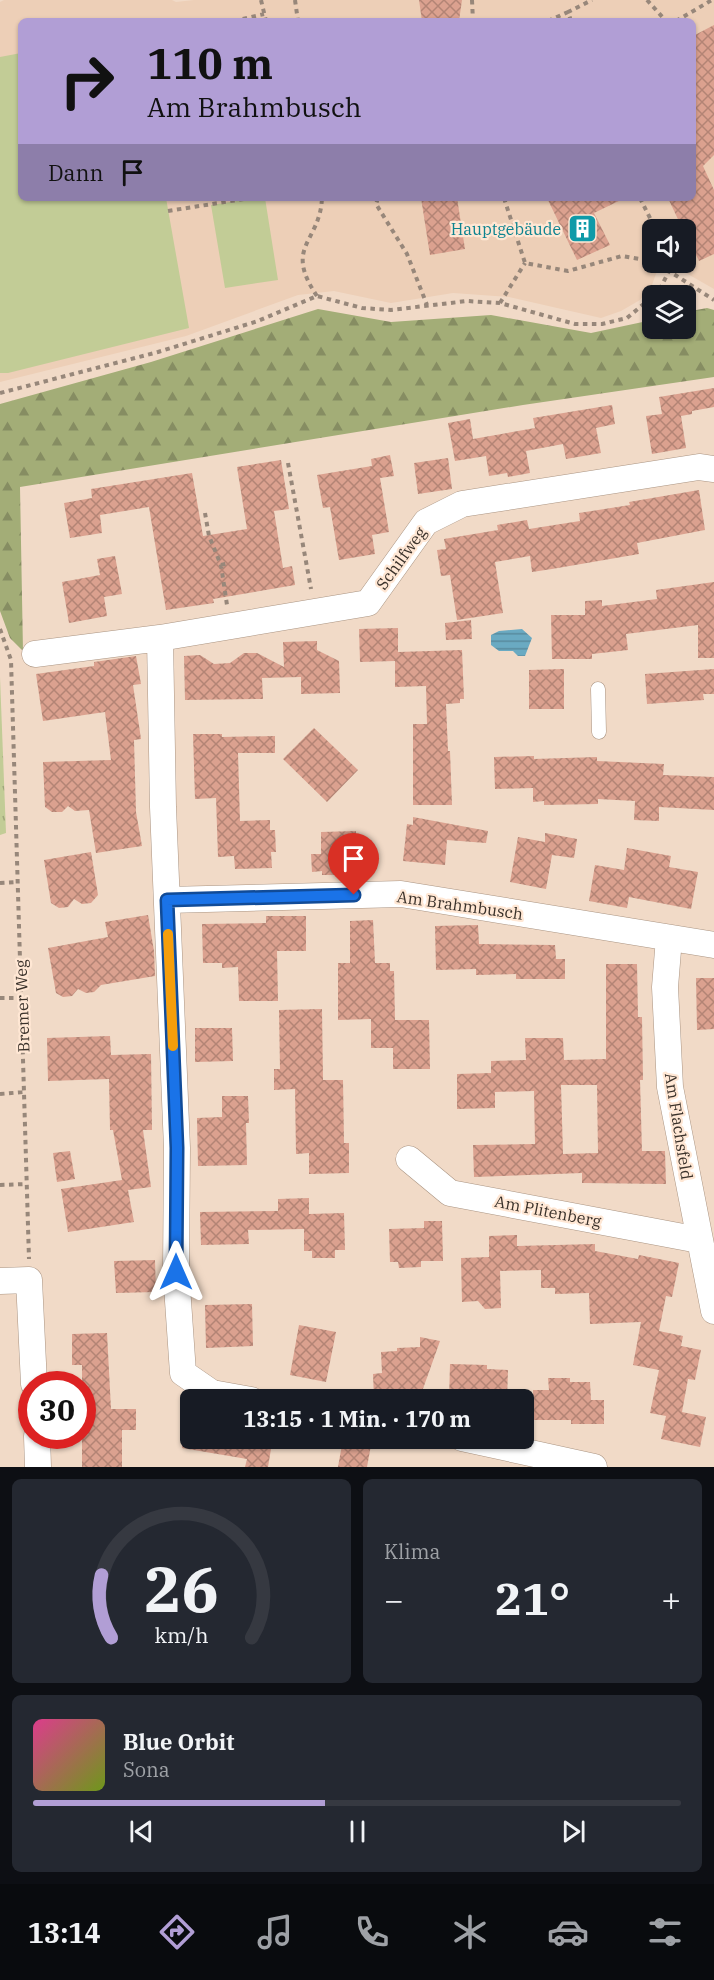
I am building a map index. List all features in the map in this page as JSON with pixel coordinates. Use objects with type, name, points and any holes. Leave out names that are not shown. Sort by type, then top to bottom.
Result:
[{"type":"street","name":"Schilfweg","points":[[35,654],[160,638],[368,603],[426,522],[462,504],[699,467],[714,469]]},
{"type":"street","points":[[160,638],[177,1148],[176,1272],[183,1372],[206,1389]]},
{"type":"street","name":"Am Brahmbusch","points":[[167,900],[401,894],[714,945]]},
{"type":"street","name":"Am Flachsfeld","points":[[669,938],[665,987],[670,1087],[714,1311]]},
{"type":"street","name":"Am Plitenberg","points":[[409,1160],[450,1193],[699,1240]]},
{"type":"street","points":[[0,1281],[29,1280],[33,1371]]},
{"type":"street","points":[[37,1449],[38,1467]]},
{"type":"street","points":[[512,1449],[594,1467]]},
{"type":"lane","points":[[598,689],[599,732]]},
{"type":"path","points":[[261,0],[265,18]]},
{"type":"path","points":[[295,0],[298,18]]},
{"type":"path","points":[[472,0],[473,18]]},
{"type":"path","points":[[555,18],[592,0]]},
{"type":"path","points":[[647,0],[663,18]]},
{"type":"path","points":[[681,18],[712,0]]},
{"type":"path","points":[[568,12],[571,18]]},
{"type":"path","points":[[247,18],[264,14]]},
{"type":"path","points":[[168,211],[231,201]]},
{"type":"path","points":[[317,296],[302,269],[304,248],[314,227],[321,201]]},
{"type":"path","points":[[377,201],[376,204],[407,254],[428,305]]},
{"type":"path","points":[[500,303],[525,263],[505,201]]},
{"type":"path","points":[[642,201],[650,219]]},
{"type":"path","points":[[525,263],[568,271],[622,256],[642,259]]},
{"type":"path","points":[[672,273],[714,300]]},
{"type":"path","points":[[0,393],[158,352],[258,321],[317,296],[362,308],[391,310],[467,301],[500,303],[575,324],[602,324],[627,318],[642,305]]},
{"type":"path","points":[[288,463],[302,531],[314,612]]},
{"type":"path","points":[[205,513],[209,536],[221,565],[231,627]]},
{"type":"path","points":[[221,565],[229,563]]},
{"type":"path","name":"Bremer Weg","points":[[0,629],[11,660],[29,1280]]},
{"type":"path","points":[[0,883],[18,882]]},
{"type":"path","points":[[0,998],[21,998]]},
{"type":"path","points":[[0,1094],[24,1092]]},
{"type":"path","points":[[0,1185],[27,1184]]},
{"type":"shaded area","points":[[4,0],[172,0],[176,2],[194,0],[714,0],[714,289],[686,273],[696,273],[696,219],[642,219],[642,273],[656,273],[652,285],[642,285],[640,300],[621,311],[601,318],[509,297],[453,293],[391,303],[334,291],[298,295],[186,336],[0,382],[0,2]]},
{"type":"green space","points":[[18,54],[18,201],[167,201],[189,328],[8,373],[0,373],[0,57]]},
{"type":"green space","points":[[237,201],[265,201],[278,280],[225,288],[211,205]]},
{"type":"green space","points":[[707,308],[714,310],[714,377],[523,405],[20,487],[23,651],[10,638],[0,611],[0,404],[151,362],[318,309],[391,322],[491,315],[591,333],[642,322],[642,339],[696,339],[696,310]]},
{"type":"green space","points":[[0,677],[6,833],[0,835]]},
{"type":"water","points":[[522,629],[532,638],[525,656],[518,656],[513,651],[499,651],[491,645],[491,635],[499,631]]},
{"type":"building","points":[[419,0],[462,0],[459,18],[422,18]]},
{"type":"building","points":[[714,25],[714,155],[703,166],[714,190],[714,254],[699,261],[696,255],[696,219],[678,219],[669,201],[696,201],[696,34]]},
{"type":"building","name":"Hauptgebäude","points":[[421,201],[457,201],[465,249],[430,255]]},
{"type":"building","name":"Hauptgebäude","points":[[548,201],[619,201],[594,213],[610,245],[577,260]]},
{"type":"building","points":[[714,388],[714,407],[692,411],[692,414],[681,416],[686,448],[652,454],[646,416],[662,414],[659,397]]},
{"type":"building","points":[[612,405],[615,424],[596,428],[601,453],[566,459],[563,444],[526,451],[530,473],[508,477],[507,473],[489,476],[486,456],[455,461],[448,423],[470,419],[473,439],[535,428],[533,418]]},
{"type":"building","points":[[390,455],[394,476],[380,478],[389,532],[372,535],[375,554],[339,560],[330,507],[323,508],[317,475],[372,466],[371,459]]},
{"type":"building","points":[[448,458],[452,489],[418,494],[414,463]]},
{"type":"building","points":[[281,460],[289,509],[274,511],[283,568],[292,566],[295,585],[213,599],[214,603],[166,610],[149,507],[100,515],[102,533],[70,538],[64,503],[92,498],[91,489],[192,473],[203,536],[247,529],[237,467]]},
{"type":"building","points":[[699,490],[705,530],[637,543],[639,554],[552,569],[532,572],[530,556],[495,562],[503,613],[457,620],[450,575],[441,576],[437,550],[446,549],[444,539],[498,530],[497,525],[527,520],[529,529],[580,521],[579,513]]},
{"type":"building","points":[[115,556],[122,594],[104,597],[107,616],[69,623],[62,582],[100,575],[97,559]]},
{"type":"building","points":[[714,582],[714,658],[698,658],[698,625],[626,634],[628,650],[592,654],[592,659],[552,659],[551,615],[585,615],[585,601],[602,600],[602,606],[657,599],[656,590]]},
{"type":"building","points":[[471,620],[472,639],[446,640],[445,623]]},
{"type":"building","points":[[398,628],[398,652],[462,650],[464,699],[460,699],[460,703],[446,704],[452,805],[413,805],[413,724],[427,724],[426,686],[395,687],[395,661],[360,662],[359,629]]},
{"type":"building","points":[[317,641],[317,650],[339,661],[340,693],[301,694],[301,677],[262,678],[263,699],[185,700],[184,656],[200,655],[214,664],[230,663],[244,653],[257,653],[284,667],[283,642]]},
{"type":"building","points":[[136,656],[141,684],[133,685],[141,739],[134,740],[136,812],[142,846],[96,853],[89,810],[75,811],[68,806],[62,812],[52,812],[45,807],[43,762],[111,760],[105,712],[43,721],[36,674],[94,666],[94,662]]},
{"type":"building","points":[[564,669],[564,709],[529,709],[529,670]]},
{"type":"building","points":[[714,669],[714,694],[703,694],[704,700],[647,704],[645,674]]},
{"type":"building","points":[[314,728],[358,770],[327,802],[283,759]]},
{"type":"building","points":[[193,734],[222,734],[222,737],[275,736],[275,753],[238,753],[240,821],[270,820],[270,830],[275,830],[276,852],[271,852],[272,868],[235,869],[234,856],[218,857],[216,798],[195,799]]},
{"type":"building","points":[[534,756],[534,759],[597,757],[597,761],[664,764],[663,775],[714,777],[714,810],[659,807],[659,821],[634,820],[635,801],[598,799],[598,804],[544,805],[544,801],[533,802],[533,788],[495,789],[494,757]]},
{"type":"building","points":[[413,817],[488,831],[486,843],[447,840],[445,865],[403,861],[407,824],[413,825]]},
{"type":"building","points":[[356,831],[357,875],[322,875],[322,871],[312,872],[311,854],[321,854],[321,832]]},
{"type":"building","points":[[545,833],[577,839],[574,858],[552,855],[546,889],[510,882],[518,837],[545,842]]},
{"type":"building","points":[[627,848],[671,856],[669,867],[698,872],[691,909],[629,897],[627,908],[589,901],[595,865],[624,870]]},
{"type":"building","points":[[91,852],[98,895],[91,903],[82,904],[74,899],[68,907],[59,908],[51,903],[44,860]]},
{"type":"building","points":[[148,915],[154,951],[155,976],[101,985],[94,992],[86,993],[78,989],[72,996],[63,997],[56,993],[48,948],[108,937],[105,922]]},
{"type":"building","points":[[266,916],[306,916],[306,951],[277,951],[278,1001],[239,1001],[238,967],[222,968],[222,963],[203,963],[202,924],[266,923]]},
{"type":"building","points":[[373,920],[375,963],[390,963],[390,971],[394,971],[395,1020],[429,1020],[430,1069],[393,1069],[393,1048],[371,1048],[371,1019],[338,1020],[338,963],[350,963],[350,921]]},
{"type":"building","points":[[478,925],[479,944],[555,945],[556,959],[565,959],[565,979],[516,979],[516,974],[476,975],[476,969],[436,970],[435,926]]},
{"type":"building","points":[[606,964],[637,964],[638,1017],[642,1017],[643,1080],[640,1080],[642,1151],[665,1151],[666,1184],[582,1183],[582,1173],[474,1177],[473,1145],[535,1144],[534,1091],[495,1092],[495,1108],[457,1109],[457,1074],[491,1073],[491,1061],[526,1060],[525,1038],[563,1038],[564,1060],[606,1059]],"holes":[[[561,1085],[597,1085],[598,1153],[563,1154]]]},
{"type":"building","points":[[696,978],[714,978],[714,1029],[697,1030]]},
{"type":"building","points":[[322,1009],[323,1080],[343,1080],[344,1143],[349,1143],[349,1173],[309,1174],[309,1153],[296,1154],[295,1089],[274,1090],[274,1069],[280,1069],[279,1010]]},
{"type":"building","points":[[195,1028],[232,1028],[233,1061],[195,1062]]},
{"type":"building","points":[[110,1036],[111,1055],[151,1054],[152,1130],[143,1130],[151,1187],[128,1190],[134,1222],[68,1232],[61,1189],[122,1180],[113,1130],[110,1130],[109,1079],[48,1081],[47,1038]]},
{"type":"building","points":[[222,1096],[248,1096],[247,1165],[198,1166],[197,1118],[222,1117]]},
{"type":"building","points":[[70,1151],[75,1179],[57,1182],[53,1153]]},
{"type":"building","points":[[309,1198],[309,1214],[344,1213],[345,1250],[335,1250],[335,1258],[312,1258],[312,1251],[304,1251],[304,1229],[248,1230],[249,1244],[201,1245],[200,1212],[278,1211],[278,1199]]},
{"type":"building","points":[[424,1221],[442,1221],[443,1261],[421,1261],[421,1267],[399,1268],[398,1262],[390,1262],[389,1229],[424,1228]]},
{"type":"building","points":[[517,1235],[517,1246],[595,1244],[595,1251],[638,1259],[639,1255],[679,1263],[672,1297],[666,1296],[659,1331],[683,1336],[681,1346],[701,1350],[695,1380],[688,1379],[682,1412],[706,1417],[700,1447],[661,1439],[666,1416],[650,1413],[659,1370],[633,1365],[641,1322],[590,1324],[589,1293],[555,1294],[555,1288],[541,1288],[541,1270],[500,1271],[501,1308],[485,1309],[478,1301],[462,1302],[461,1258],[489,1257],[489,1236]]},
{"type":"building","points":[[155,1260],[156,1292],[116,1293],[114,1261]]},
{"type":"building","points":[[252,1304],[253,1346],[206,1348],[205,1305]]},
{"type":"building","points":[[299,1325],[336,1332],[326,1382],[290,1375]]},
{"type":"building","points":[[107,1333],[111,1409],[136,1409],[136,1430],[122,1430],[122,1467],[82,1467],[82,1449],[96,1449],[96,1371],[82,1371],[82,1365],[72,1365],[72,1334]]},
{"type":"building","points":[[420,1337],[440,1341],[423,1389],[374,1389],[373,1374],[382,1373],[381,1352],[397,1351],[397,1348],[420,1347]]},
{"type":"building","points":[[450,1364],[487,1365],[487,1369],[508,1370],[507,1389],[449,1389]]},
{"type":"building","points":[[548,1378],[570,1378],[570,1382],[590,1382],[591,1400],[604,1400],[604,1424],[571,1424],[571,1420],[534,1420],[534,1390],[549,1390]]},
{"type":"building","points":[[188,1449],[271,1449],[268,1467],[245,1467],[247,1459]]},
{"type":"building","points":[[341,1449],[370,1449],[367,1467],[338,1467]]},
{"type":"slow traffic","points":[[168,934],[173,1046]]},
{"type":"place","name":"Hauptgebäude","points":[[582,229]]},
{"type":"route","points":[[176,1272],[177,1148],[167,900],[354,895]]}]
